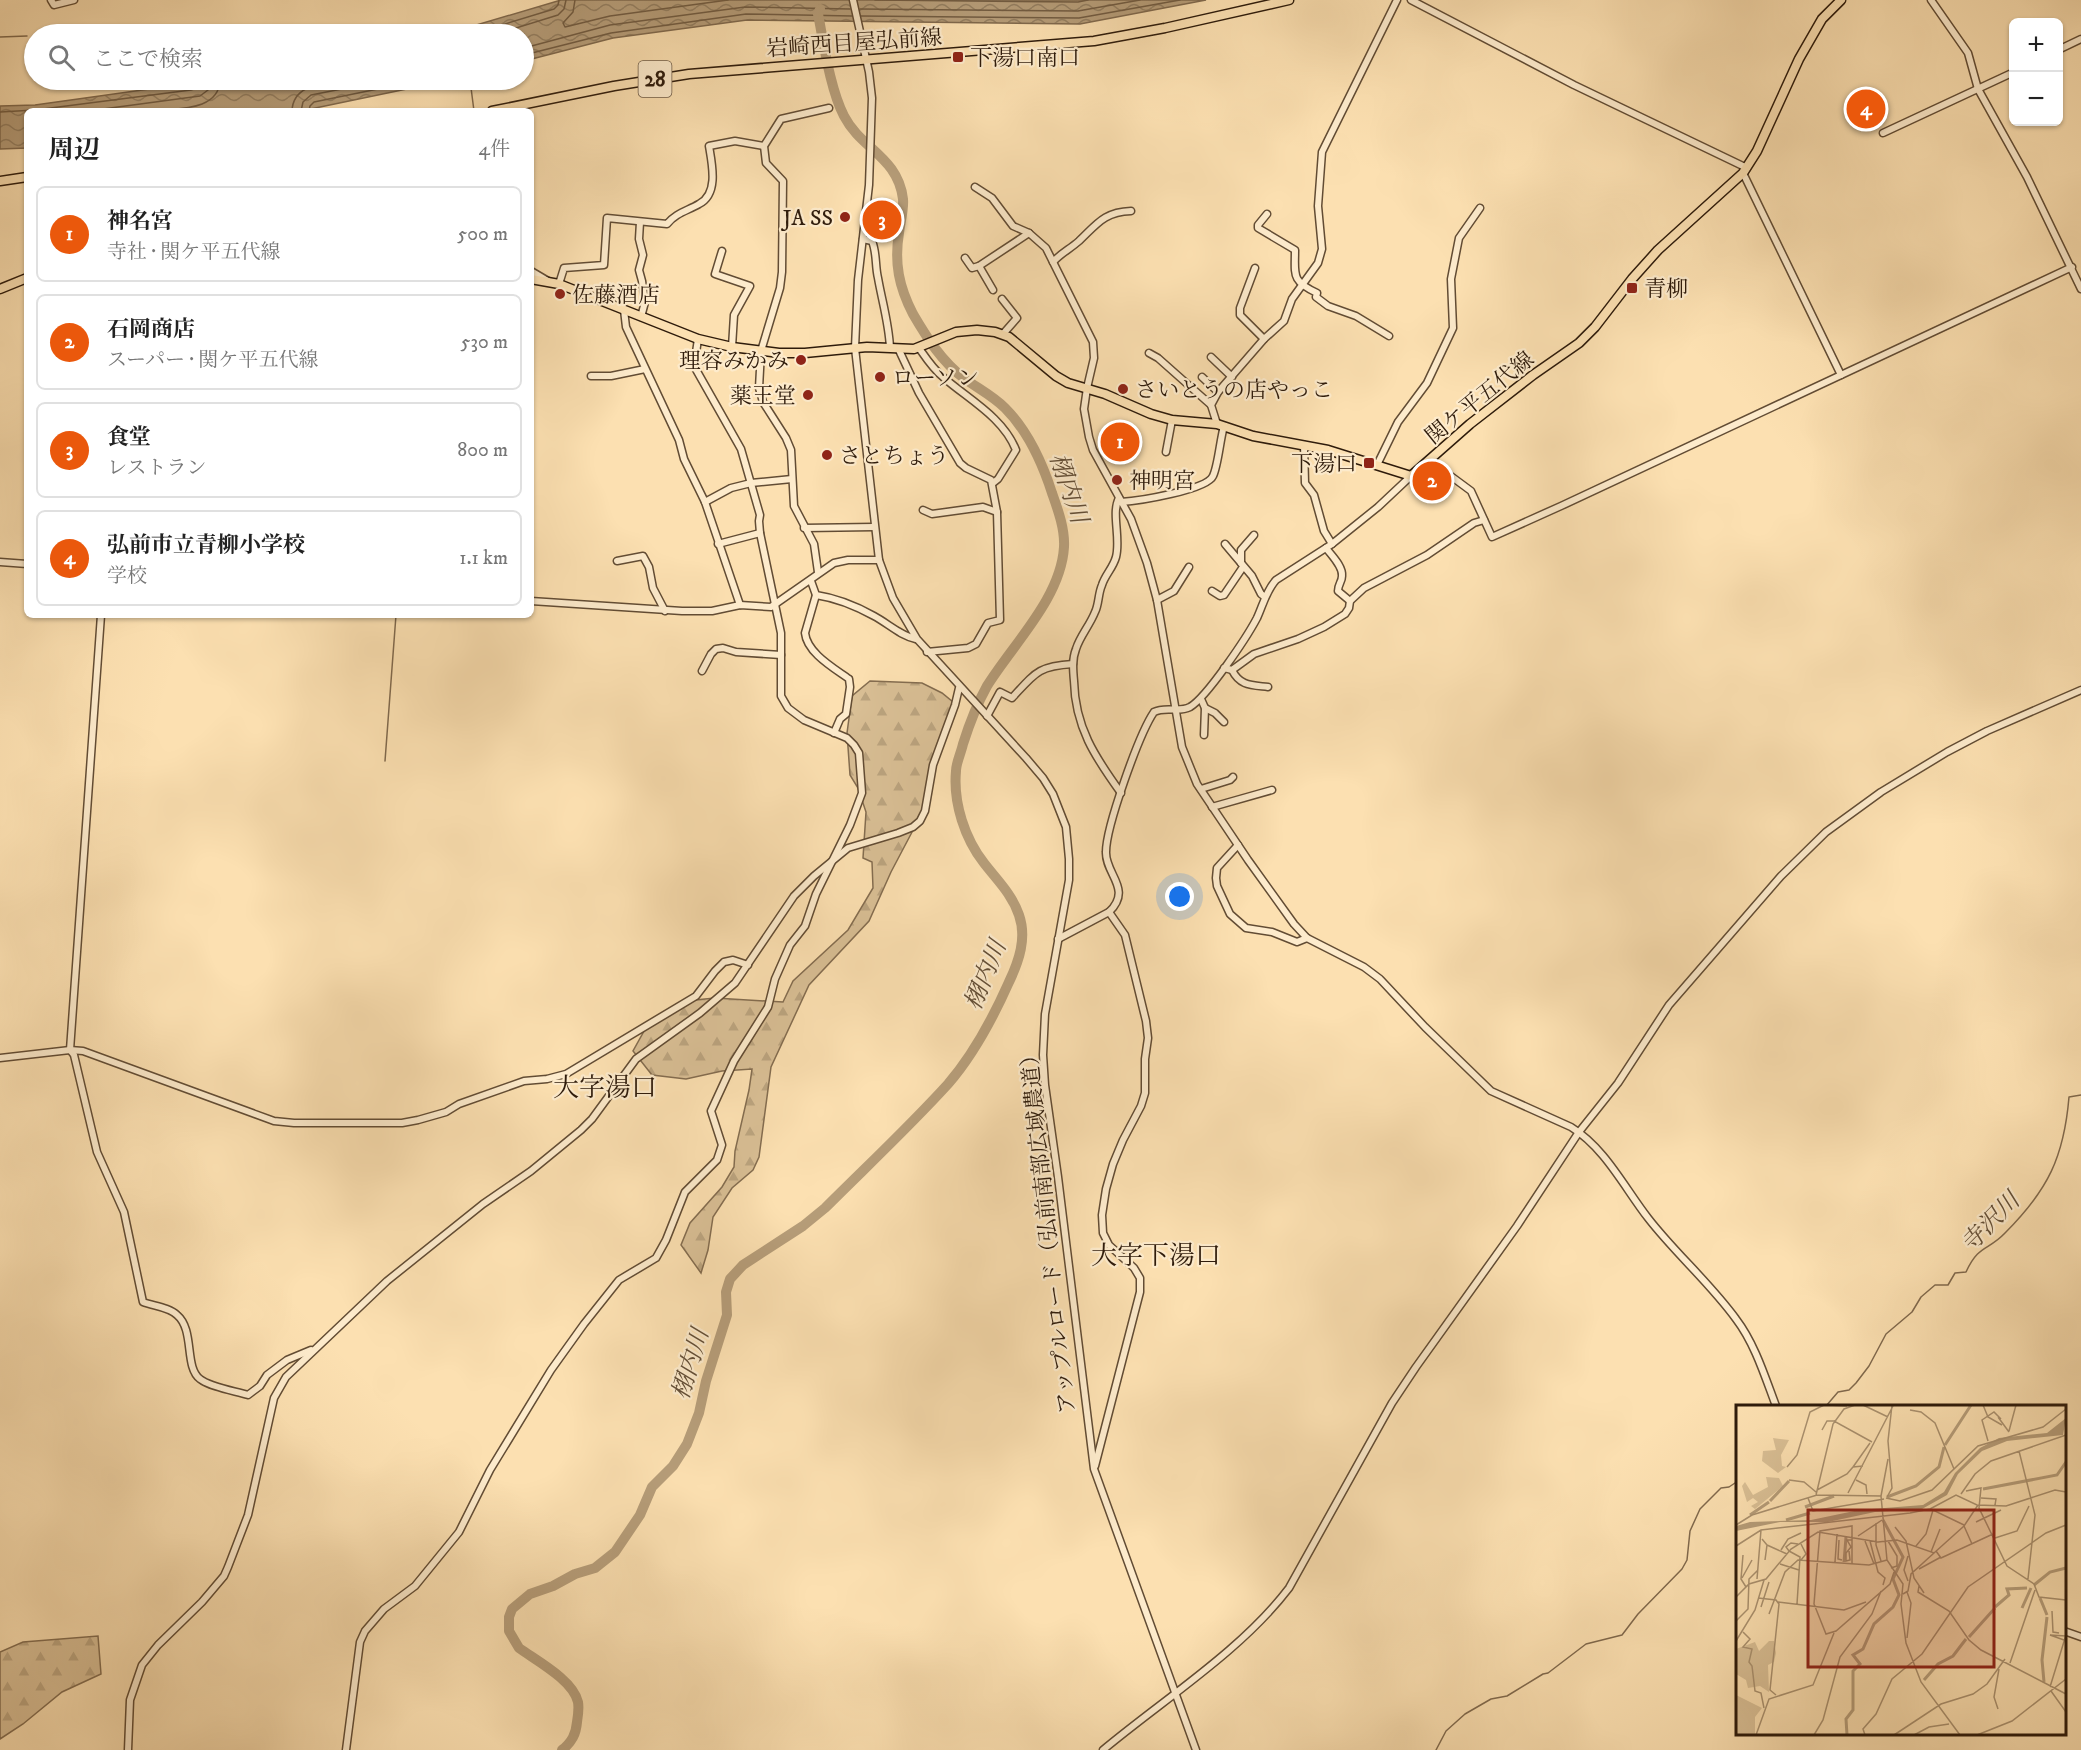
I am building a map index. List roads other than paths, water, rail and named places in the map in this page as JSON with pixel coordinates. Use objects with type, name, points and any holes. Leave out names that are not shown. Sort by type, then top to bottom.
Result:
[{"type":"main road","name":"岩崎西目屋弘前線","points":[[514,108],[656,78],[711,71],[1094,41],[1165,28],[1289,0]]},
{"type":"main road","name":"関ケ平五代線","points":[[1411,476],[1497,403],[1579,343],[1595,327],[1658,250],[1745,170],[1757,151],[1799,59],[1822,19],[1841,0]]},
{"type":"main road","points":[[0,181],[24,177]]},
{"type":"main road","points":[[0,289],[24,279]]},
{"type":"main road","points":[[534,279],[560,284],[698,339],[761,351],[795,354],[855,348],[920,347],[966,330],[1002,334],[1056,376],[1150,414],[1172,420],[1220,425],[1253,436],[1304,445],[1411,476]]},
{"type":"street","points":[[51,0],[54,5],[74,0]]},
{"type":"street","name":"アップルロード（弘前南部広域農道）","points":[[853,0],[872,92],[871,158],[856,309],[855,348],[879,560],[893,598],[916,639],[1043,778],[1064,820],[1070,859],[1069,880],[1044,1014],[1042,1055],[1094,1469],[1196,1750]]},
{"type":"street","points":[[1211,405],[1218,392],[1264,339],[1284,321],[1292,299],[1318,263],[1322,249],[1318,206],[1322,152],[1397,0]]},
{"type":"street","points":[[1411,0],[1574,85],[1745,170],[1841,375]]},
{"type":"street","points":[[1931,0],[1968,53],[1978,89],[2027,177],[2081,289]]},
{"type":"street","points":[[2063,48],[2081,39]]},
{"type":"street","points":[[1883,133],[2009,74]]},
{"type":"street","points":[[818,572],[814,544],[794,506],[791,450],[763,402],[759,388],[761,351],[780,288],[782,272],[783,181],[765,163],[764,146],[782,119],[830,108]]},
{"type":"street","points":[[560,284],[564,268],[604,265],[607,218],[667,224],[675,214],[703,203],[711,188],[713,177],[709,147],[735,141],[764,146]]},
{"type":"street","points":[[975,187],[992,198],[1013,226],[1029,233],[1046,248],[1094,342],[1094,358],[1086,388],[1084,409],[1089,438],[1093,450],[1131,519],[1147,563],[1157,600],[1182,747],[1188,764],[1212,807],[1294,924],[1307,938],[1364,967],[1380,979],[1425,1027],[1491,1091],[1579,1132],[1601,1154],[1649,1219],[1736,1318],[1760,1365],[1775,1405]]},
{"type":"street","points":[[1377,465],[1398,422],[1427,383],[1453,328],[1451,279],[1459,238],[1480,207]]},
{"type":"street","points":[[1053,262],[1065,250],[1077,243],[1100,220],[1112,213],[1131,211]]},
{"type":"street","points":[[1267,214],[1258,228],[1295,250],[1293,268],[1301,285],[1317,293],[1317,297],[1328,306],[1356,316],[1389,336]]},
{"type":"street","points":[[640,222],[639,239],[643,255],[639,270],[645,302],[642,316]]},
{"type":"street","points":[[965,258],[972,268],[979,266],[1029,233]]},
{"type":"street","points":[[863,239],[872,241],[875,248],[877,276],[894,348],[960,463],[993,483],[997,512],[1000,620],[988,622],[976,644],[968,648],[927,652]]},
{"type":"street","points":[[722,251],[715,274],[750,286],[734,315],[732,347]]},
{"type":"street","points":[[979,266],[993,290]]},
{"type":"street","points":[[1429,460],[1471,491],[1492,537],[2072,267]]},
{"type":"street","points":[[1255,268],[1240,308],[1240,315],[1264,339]]},
{"type":"street","points":[[534,273],[548,281]]},
{"type":"street","points":[[1002,299],[1017,318],[1002,334]]},
{"type":"street","points":[[624,310],[626,327],[679,440],[684,459],[705,502],[740,605]]},
{"type":"street","points":[[346,1750],[360,1642],[365,1631],[384,1609],[415,1586],[459,1533],[490,1470],[551,1370],[620,1280],[656,1258],[686,1192],[717,1160],[722,1145],[711,1110],[734,1061],[768,1007],[775,979],[790,945],[804,926],[862,793],[859,753],[847,738],[804,720],[788,708],[782,696],[781,633],[760,533],[760,515],[741,449],[694,366],[698,339]]},
{"type":"street","points":[[920,347],[941,375],[976,402],[1013,442],[1016,450],[998,479],[993,483]]},
{"type":"street","points":[[1121,794],[1093,753],[1082,727],[1075,704],[1073,664],[1076,649],[1096,610],[1102,583],[1117,556],[1119,541],[1116,504],[1120,500],[1149,499],[1210,481],[1216,469],[1219,445],[1220,425],[1211,405],[1158,358],[1149,354]]},
{"type":"street","points":[[1211,357],[1232,377]]},
{"type":"street","points":[[591,376],[611,376],[645,369]]},
{"type":"street","points":[[1202,377],[1218,392]]},
{"type":"street","points":[[1166,452],[1172,420]]},
{"type":"street","points":[[1304,445],[1305,483],[1314,495],[1329,546],[1341,569],[1342,577],[1338,591],[1350,601]]},
{"type":"street","points":[[1058,939],[1110,912],[1114,907],[1119,886],[1107,861],[1106,853],[1115,809],[1150,717],[1159,709],[1187,709],[1201,699],[1257,618],[1265,597],[1276,580],[1329,546],[1378,507],[1411,476]]},
{"type":"street","points":[[705,502],[731,488],[752,483],[792,479]]},
{"type":"street","points":[[923,510],[932,514],[983,507],[997,512]]},
{"type":"street","points":[[1232,670],[1254,654],[1298,639],[1324,627],[1345,614],[1350,601],[1364,588],[1413,563],[1484,520]]},
{"type":"street","points":[[804,528],[874,527]]},
{"type":"street","points":[[718,544],[760,533]]},
{"type":"street","points":[[1212,591],[1220,596],[1224,595],[1242,565],[1241,550],[1254,535]]},
{"type":"street","points":[[1225,544],[1265,597]]},
{"type":"street","points":[[617,561],[643,556],[649,567],[653,588],[665,610]]},
{"type":"street","points":[[534,601],[665,610],[712,611],[740,605],[771,607],[834,563],[848,560],[879,560]]},
{"type":"street","points":[[0,562],[24,564]]},
{"type":"street","points":[[1157,600],[1174,591],[1189,567]]},
{"type":"street","points":[[811,581],[816,595],[804,633],[805,638],[820,656],[849,679],[846,714],[840,719],[834,733]]},
{"type":"street","points":[[816,595],[838,599],[875,616],[903,636],[916,639]]},
{"type":"street","points":[[101,618],[70,1050],[74,1055],[97,1152],[124,1212],[143,1302],[176,1313],[182,1320],[189,1342],[194,1374],[201,1380],[248,1395],[260,1386],[267,1375],[287,1360],[317,1348]]},
{"type":"street","points":[[702,671],[716,649],[781,655]]},
{"type":"street","points":[[985,714],[1000,692],[1012,698],[1037,671],[1046,667],[1073,664]]},
{"type":"street","points":[[1224,668],[1232,670],[1245,685],[1268,687]]},
{"type":"street","points":[[128,1750],[130,1700],[142,1665],[224,1576],[248,1515],[274,1398],[286,1377],[387,1281],[483,1204],[531,1172],[581,1130],[636,1059],[700,1014],[735,983],[794,896],[834,859],[848,848],[898,833],[913,827],[920,821],[925,811],[933,765],[959,688]]},
{"type":"street","points":[[1103,1750],[1175,1695],[1273,1610],[1289,1588],[1392,1403],[1416,1367],[1517,1226],[1579,1132],[1618,1083],[1669,1005],[1781,876],[1811,845],[1881,792],[1987,731],[2081,690]]},
{"type":"street","points":[[1201,699],[1205,708],[1204,735]]},
{"type":"street","points":[[1205,708],[1215,713],[1224,722]]},
{"type":"street","points":[[1201,789],[1233,777]]},
{"type":"street","points":[[1212,807],[1272,790]]},
{"type":"street","points":[[1238,845],[1217,868],[1217,886],[1230,914],[1246,928],[1272,932],[1297,942],[1307,938]]},
{"type":"street","points":[[1094,1469],[1140,1292],[1140,1278],[1134,1268],[1109,1245],[1103,1233],[1101,1215],[1113,1164],[1145,1093],[1145,1059],[1148,1038],[1125,935],[1110,912]]},
{"type":"street","points":[[0,1058],[70,1050],[96,1055],[274,1121],[294,1123],[402,1122],[446,1112],[459,1104],[524,1081],[567,1074],[696,996],[724,962],[733,960],[748,965]]},
{"type":"street","points":[[2066,1632],[2081,1637]]},
{"type":"water","points":[[561,0],[1206,0],[1080,24],[747,20],[613,38],[534,58],[534,24],[480,24]]},
{"type":"water","points":[[142,90],[402,90],[315,108],[24,108],[24,148],[0,149],[0,106],[35,105]]},
{"type":"waterway","name":"栩内川","points":[[562,1750],[574,1734],[578,1702],[575,1694],[562,1679],[519,1648],[509,1631],[509,1617],[512,1609],[530,1594],[553,1586],[575,1574],[595,1568],[615,1552],[640,1515],[652,1487],[673,1466],[687,1444],[699,1413],[706,1381],[727,1315],[726,1292],[730,1279],[743,1265],[803,1226],[825,1208],[948,1084],[975,1048],[990,1022],[1013,974],[1021,949],[1022,932],[1016,907],[977,853],[966,832],[956,796],[956,768],[971,722],[987,686],[1034,620],[1054,584],[1061,566],[1064,547],[1062,526],[1044,470],[1021,427],[991,396],[949,365],[930,341],[908,304],[901,284],[897,255],[903,203],[900,185],[887,163],[860,137],[844,116],[828,66],[818,14],[820,9]]},
{"type":"waterway","points":[[0,37],[24,36]]},
{"type":"waterway","points":[[471,90],[474,108]]},
{"type":"waterway","points":[[385,761],[396,618]]},
{"type":"waterway","name":"寺沢川","points":[[1827,1405],[1838,1392],[1849,1390],[1856,1383],[1869,1366],[1886,1334],[1912,1312],[1921,1297],[1935,1285],[1948,1285],[1955,1273],[1966,1272],[1975,1257],[1999,1239],[2020,1217],[2043,1187],[2058,1155],[2067,1118],[2069,1097],[2081,1095]]},
{"type":"waterway","points":[[1436,1750],[1446,1731],[1465,1714],[1491,1699],[1507,1696],[1548,1673],[1586,1644],[1622,1635],[1638,1614],[1682,1569],[1687,1560],[1690,1531],[1700,1509],[1721,1488],[1729,1487],[1736,1482]]},
{"type":"place","name":"下湯口南口","points":[[958,57]]},
{"type":"place","name":"弘前市立青柳小学校","points":[[1866,109]]},
{"type":"place","name":"JA SS","points":[[845,217]]},
{"type":"place","name":"食堂","points":[[882,220]]},
{"type":"place","name":"青柳","points":[[1632,288]]},
{"type":"place","name":"佐藤酒店","points":[[560,294]]},
{"type":"place","name":"理容みかみ","points":[[801,360]]},
{"type":"place","name":"ローソン","points":[[880,377]]},
{"type":"place","name":"さいとうの店やっこ","points":[[1123,389]]},
{"type":"place","name":"薬王堂","points":[[808,395]]},
{"type":"place","name":"神名宮","points":[[1120,442]]},
{"type":"place","name":"さとちょう","points":[[827,455]]},
{"type":"place","name":"下湯口","points":[[1369,463]]},
{"type":"place","name":"神明宮","points":[[1117,480]]},
{"type":"place","name":"石岡商店","points":[[1432,481]]},
{"type":"district","name":"大字湯口","points":[[605,1087]]},
{"type":"district","name":"大字下湯口","points":[[1156,1255]]}]
